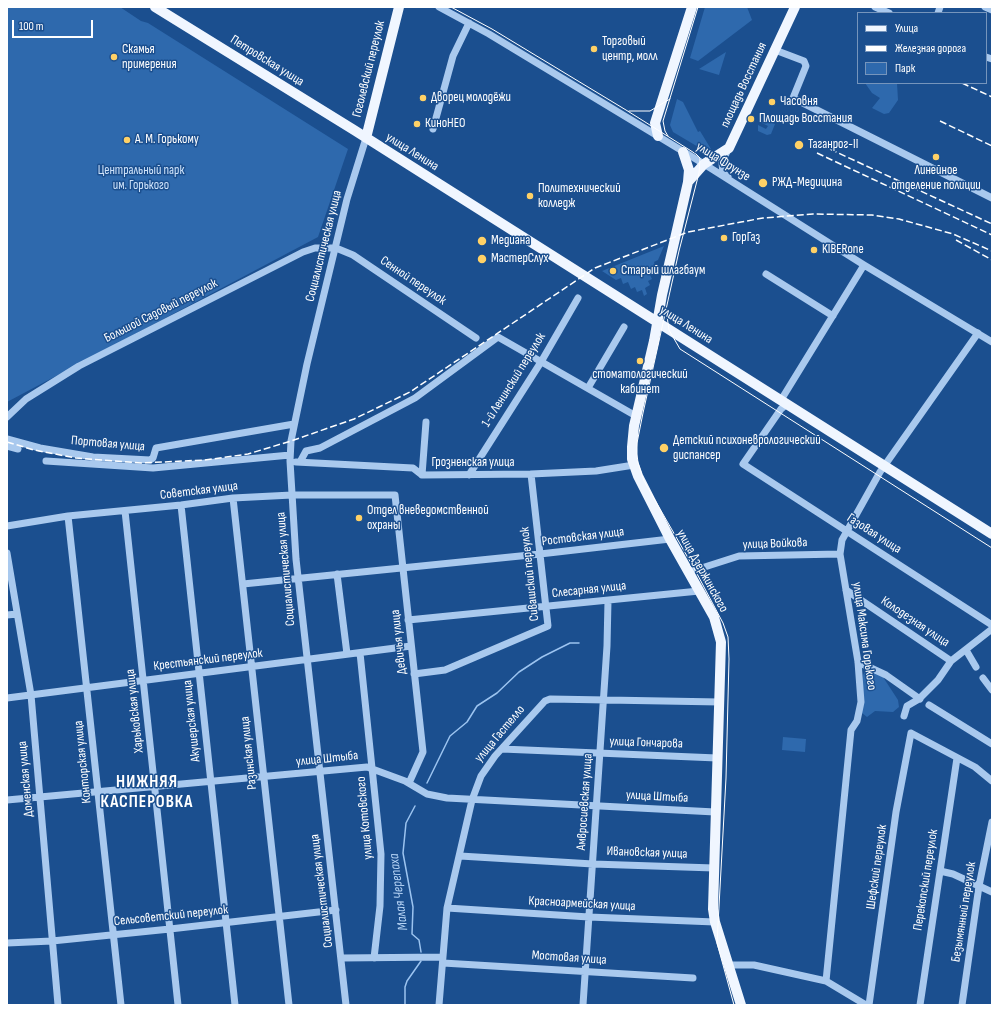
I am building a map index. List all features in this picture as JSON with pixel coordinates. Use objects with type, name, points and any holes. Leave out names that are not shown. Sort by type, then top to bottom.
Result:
[{"type":"main road","name":"Петровская улица","points":[[155,7],[366,138]]},
{"type":"main road","name":"Гоголевский переулок","points":[[366,138],[399,7]]},
{"type":"main road","points":[[658,136],[655,122],[692,7]]},
{"type":"main road","name":"площадь Восстания","points":[[704,164],[729,148],[795,7]]},
{"type":"main road","name":"улица Ленина","points":[[366,138],[992,534]]},
{"type":"main road","points":[[683,152],[689,170],[688,182]]},
{"type":"main road","name":"улица Дзержинского","points":[[704,164],[688,182],[636,416],[632,447],[634,465],[644,490],[714,617],[721,642],[712,896],[715,922],[741,1005]]},
{"type":"street","name":"улица Фрунзе","points":[[439,7],[469,23],[658,136],[864,265],[992,342]]},
{"type":"street","points":[[875,7],[887,12]]},
{"type":"street","points":[[985,7],[992,10]]},
{"type":"street","points":[[433,129],[453,56],[469,23]]},
{"type":"street","points":[[775,50],[804,61],[805,69],[793,98],[992,198]]},
{"type":"street","name":"Социалистическая улица","points":[[346,1005],[342,958],[298,578],[290,458],[294,424],[307,364],[347,199],[366,138]]},
{"type":"street","points":[[729,148],[722,163],[724,173],[734,183]]},
{"type":"street","points":[[689,170],[704,164]]},
{"type":"street","name":"Большой Садовый переулок","points":[[8,414],[40,390],[79,366],[303,252],[316,248],[336,248]]},
{"type":"street","name":"Сенной переулок","points":[[336,248],[353,256],[476,338]]},
{"type":"street","points":[[784,402],[864,265]]},
{"type":"street","points":[[766,274],[834,316]]},
{"type":"street","name":"1-й Ленинский переулок","points":[[469,475],[541,362],[578,298]]},
{"type":"street","points":[[588,388],[624,327]]},
{"type":"street","name":"улица Максима Горького","points":[[826,981],[851,730],[857,721],[861,702],[858,662],[840,554],[842,540],[886,466],[978,334]]},
{"type":"street","points":[[300,462],[306,451],[323,446],[415,398],[498,337],[636,416]]},
{"type":"street","name":"Газовая улица","points":[[784,402],[781,409],[743,464],[992,625]]},
{"type":"street","points":[[422,475],[426,422]]},
{"type":"street","name":"Портовая улица","points":[[7,438],[40,448],[93,457],[150,460],[153,458],[156,448],[294,424]]},
{"type":"street","points":[[7,446],[18,449]]},
{"type":"street","name":"Портовая улица","points":[[46,461],[101,466],[153,468],[290,458]]},
{"type":"street","name":"Грозненская улица","points":[[290,458],[300,462],[413,468],[422,475],[531,474],[596,471],[634,465]]},
{"type":"street","name":"Сивашский переулок","points":[[414,674],[445,670],[548,626],[531,474]]},
{"type":"street","name":"Советская улица","points":[[7,526],[68,516],[181,505],[233,498],[292,495],[394,495]]},
{"type":"street","name":"Девичья улица","points":[[394,495],[423,752],[409,783]]},
{"type":"street","name":"Разинская улица","points":[[233,498],[278,916],[290,1005]]},
{"type":"street","name":"Акушерская улица","points":[[181,505],[235,1005]]},
{"type":"street","name":"Харьковская улица","points":[[125,511],[178,1005]]},
{"type":"street","name":"Конторская улица","points":[[68,516],[121,1005]]},
{"type":"street","name":"Ростовская улица","points":[[243,584],[540,554],[670,539]]},
{"type":"street","name":"Доменская улица","points":[[7,553],[31,694],[58,1005]]},
{"type":"street","name":"улица Войкова","points":[[689,572],[739,556],[840,554]]},
{"type":"street","points":[[337,574],[347,654]]},
{"type":"street","name":"Колодезная улица","points":[[846,590],[951,661]]},
{"type":"street","name":"Слесарная улица","points":[[408,620],[699,591]]},
{"type":"street","name":"Амвросиевская улица","points":[[583,1005],[604,700],[608,601]]},
{"type":"street","points":[[7,615],[17,614]]},
{"type":"street","points":[[904,716],[908,706],[920,699],[938,680],[951,661],[992,629]]},
{"type":"street","name":"Крестьянский переулок","points":[[7,698],[411,646]]},
{"type":"street","name":"Колодезная улица","points":[[966,650],[976,667]]},
{"type":"street","name":"улица Котовского","points":[[360,653],[381,854],[381,878],[374,958]]},
{"type":"street","points":[[858,662],[886,676],[920,699]]},
{"type":"street","points":[[983,678],[992,690]]},
{"type":"street","name":"улица Гастелло","points":[[439,1005],[447,908],[472,800],[481,776],[502,749],[545,701],[550,699],[720,702]]},
{"type":"street","points":[[929,705],[992,744]]},
{"type":"street","name":"Шефский переулок","points":[[869,1005],[896,812],[911,733],[957,758]]},
{"type":"street","name":"улица Гончарова","points":[[502,749],[717,758]]},
{"type":"street","points":[[957,758],[974,767],[992,781]]},
{"type":"street","name":"Перекопский переулок","points":[[920,1005],[957,758]]},
{"type":"street","name":"улица Штыба","points":[[7,800],[367,767],[409,783],[427,794],[447,798],[715,812]]},
{"type":"street","name":"Безымянный переулок","points":[[962,1005],[979,886],[992,822]]},
{"type":"street","name":"Ивановская улица","points":[[460,856],[593,864],[714,868]]},
{"type":"street","points":[[940,871],[953,874],[992,892]]},
{"type":"street","name":"Красноармейская улица","points":[[447,908],[589,917],[715,922]]},
{"type":"street","name":"Сельсоветский переулок","points":[[7,943],[52,941],[336,910]]},
{"type":"street","name":"Мостовая улица","points":[[342,958],[443,960],[693,978]]},
{"type":"street","points":[[728,965],[754,965],[826,981],[866,1005]]},
{"type":"green space","name":"Центральный парк им. Горького","points":[[7,7],[120,7],[141,21],[148,23],[348,149],[318,237],[7,402]]},
{"type":"green space","points":[[705,7],[747,7],[752,20],[698,61],[690,58]]},
{"type":"green space","points":[[726,52],[719,75],[699,69]]},
{"type":"green space","points":[[866,84],[897,84],[898,100],[889,113],[884,114],[872,108],[880,98],[872,93]]},
{"type":"green space","points":[[677,99],[683,102],[698,132],[700,131],[711,149],[705,151],[673,132],[670,125]]},
{"type":"green space","points":[[761,119],[775,124],[771,134],[767,135],[758,131],[758,125],[766,129],[768,126],[760,122]]},
{"type":"green space","points":[[664,246],[658,260],[654,262],[656,267],[652,269],[653,274],[650,275],[652,279],[648,281],[650,285],[645,288],[647,294],[644,296],[642,290],[637,292],[635,287],[631,289],[628,282],[623,284],[621,278],[616,280],[602,271]]},
{"type":"green space","points":[[870,670],[883,677],[898,700],[899,707],[893,712],[875,711],[867,717],[862,713],[863,675],[865,671]]},
{"type":"green space","points":[[783,737],[806,739],[805,752],[782,750]]},
{"type":"waterway","name":"Малая Черепаха","points":[[427,783],[450,736],[467,722],[477,706],[497,693],[519,672],[542,657],[570,643],[579,643]]},
{"type":"waterway","name":"Малая Черепаха","points":[[415,806],[406,823],[403,853],[413,907],[412,934],[419,940],[421,952]]},
{"type":"waterway","name":"Малая Черепаха","points":[[405,1005],[405,987],[407,981],[421,961]]},
{"type":"tram line","points":[[451,7],[492,29],[626,110],[700,158],[699,173],[679,251],[643,413],[637,443],[637,454],[638,463],[644,481],[695,570],[723,623],[728,637],[729,659],[726,778],[717,943],[734,1005]]},
{"type":"tram line","points":[[668,136],[665,131],[663,121],[698,7]]},
{"type":"tram line","points":[[629,111],[650,111],[670,99]]},
{"type":"tram line","points":[[667,316],[669,330],[680,349],[992,548]]},
{"type":"railway","points":[[964,84],[992,97]]},
{"type":"railway","points":[[940,121],[992,146]]},
{"type":"railway","points":[[821,145],[992,224]]},
{"type":"railway","points":[[817,153],[992,235]]},
{"type":"railway","points":[[7,442],[34,450],[76,458],[141,463],[205,460],[248,454],[291,441],[354,419],[410,392],[595,268],[688,232],[763,218],[813,214],[872,215],[899,219],[953,234],[992,251]]},
{"type":"railway","points":[[956,240],[992,260]]},
{"type":"place","name":"Торговый центр, молл","points":[[594,49]]},
{"type":"place","name":"Скамья примерения","points":[[114,57]]},
{"type":"place","name":"Дворец молодёжи","points":[[423,98]]},
{"type":"place","name":"Часовня","points":[[772,102]]},
{"type":"place","name":"Площадь Восстания","points":[[751,119]]},
{"type":"place","name":"КиноНЕО","points":[[417,124]]},
{"type":"place","name":"А. М. Горькому","points":[[127,140]]},
{"type":"place","name":"Таганрог-II","points":[[799,145]]},
{"type":"place","name":"Линейное отделение полиции","points":[[936,157]]},
{"type":"place","name":"РЖД-Медицина","points":[[763,183]]},
{"type":"place","name":"Политехнический колледж","points":[[530,196]]},
{"type":"place","name":"ГорГаз","points":[[724,238]]},
{"type":"place","name":"Медиана","points":[[482,241]]},
{"type":"place","name":"KIBERone","points":[[814,250]]},
{"type":"place","name":"МастерСлух","points":[[482,259]]},
{"type":"place","name":"Старый шлагбаум","points":[[613,271]]},
{"type":"place","name":"стоматологический кабинет","points":[[640,361]]},
{"type":"place","name":"Детский психоневрологический диспансер","points":[[664,448]]},
{"type":"place","name":"Отдел вневедомственной охраны","points":[[359,518]]},
{"type":"district","name":"НИЖНЯЯ КАСПЕРОВКА","points":[[147,793]]}]
